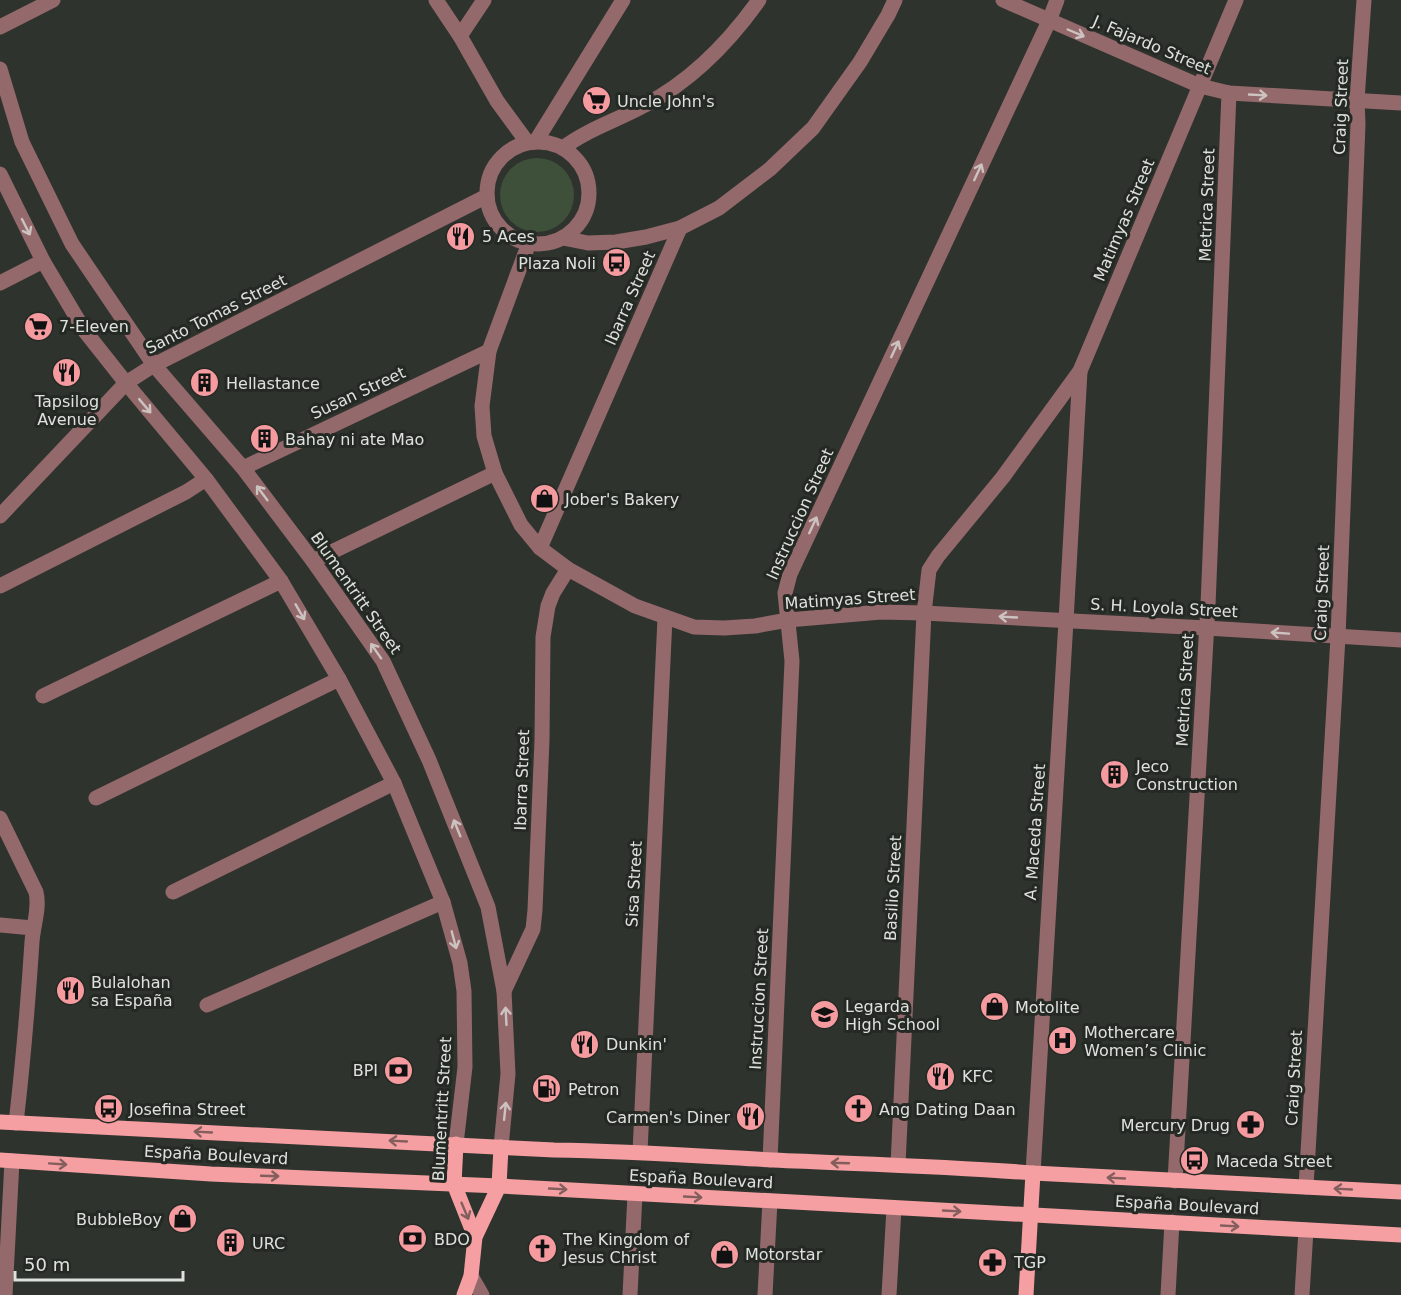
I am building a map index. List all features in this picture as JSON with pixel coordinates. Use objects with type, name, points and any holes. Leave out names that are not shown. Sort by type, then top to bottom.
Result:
[{"type":"main road","name":"España Boulevard","points":[[0,1122],[976,1168],[1032,1173],[1401,1192]]},
{"type":"main road","name":"Blumentritt Street","points":[[456,1144],[454,1184],[475,1237]]},
{"type":"main road","name":"Blumentritt Street","points":[[464,1295],[471,1276],[475,1237],[499,1186],[501,1147]]},
{"type":"main road","name":"España Boulevard","points":[[6,1161],[212,1174],[499,1186],[1401,1235]]},
{"type":"main road","name":"A. Maceda Street","points":[[1026,1295],[1032,1173]]},
{"type":"street","points":[[0,27],[53,0]]},
{"type":"street","points":[[436,0],[460,36],[497,101],[531,142]]},
{"type":"street","points":[[460,36],[484,0]]},
{"type":"street","points":[[531,142],[623,0]]},
{"type":"street","points":[[563,148],[575,139],[668,92],[693,73],[743,22],[759,0]]},
{"type":"street","points":[[563,238],[588,243],[616,242],[646,237],[680,228],[719,208],[770,169],[813,128],[860,62],[895,0]]},
{"type":"street","name":"J. Fajardo Street","points":[[1004,0],[1200,86],[1229,93],[1401,103]]},
{"type":"street","name":"Instruccion Street","points":[[770,1160],[792,661],[785,593],[790,574],[1057,0]]},
{"type":"street","name":"Matimyas Street","points":[[529,243],[489,351],[482,406],[484,436],[495,473],[521,525],[540,548],[568,569],[634,606],[694,627],[755,626],[788,620],[881,612],[924,613],[929,570],[938,556],[1002,477],[1080,371],[1236,0]]},
{"type":"street","name":"Craig Street","points":[[1306,1187],[1338,637],[1358,124],[1357,100],[1365,0]]},
{"type":"street","name":"Blumentritt Street","points":[[0,69],[22,142],[72,244],[154,365],[243,468],[313,561],[383,661],[429,759],[488,908],[504,991],[508,1074],[501,1147]]},
{"type":"street","name":"Metrica Street","points":[[1174,1181],[1206,628],[1229,93]]},
{"type":"street","points":[[531,142],[563,148],[580,162],[589,182],[589,204],[580,224],[563,238],[546,245],[529,243],[513,237],[499,227],[490,212],[487,196],[489,177],[497,161],[510,149],[531,142]]},
{"type":"street","name":"Blumentritt Street","points":[[0,174],[43,261],[84,330],[206,478],[281,581],[339,679],[394,783],[443,902],[460,963],[464,991],[465,1067],[456,1144]]},
{"type":"street","name":"Santo Tomas Street","points":[[0,516],[126,383],[154,365],[487,196]]},
{"type":"street","name":"Ibarra Street","points":[[540,548],[680,228]]},
{"type":"street","points":[[0,283],[43,261]]},
{"type":"street","name":"Susan Street","points":[[243,468],[489,351]]},
{"type":"street","name":"A. Maceda Street","points":[[1032,1173],[1080,371]]},
{"type":"street","points":[[313,561],[495,473]]},
{"type":"street","points":[[0,586],[186,492],[206,478]]},
{"type":"street","name":"Ibarra Street","points":[[504,991],[533,929],[542,740],[543,637],[548,606],[568,569]]},
{"type":"street","points":[[43,696],[281,581]]},
{"type":"street","name":"S. H. Loyola Street","points":[[924,613],[1401,640]]},
{"type":"street","name":"Basilio Street","points":[[898,1165],[924,613]]},
{"type":"street","name":"Sisa Street","points":[[640,1152],[665,618]]},
{"type":"street","points":[[96,798],[339,679]]},
{"type":"street","points":[[173,892],[394,783]]},
{"type":"street","points":[[0,818],[36,892],[38,903],[33,928],[25,1043],[16,1123]]},
{"type":"street","points":[[207,1005],[443,902]]},
{"type":"street","points":[[0,925],[33,928]]},
{"type":"street","points":[[5,1295],[6,1161]]},
{"type":"street","points":[[630,1295],[635,1194]]},
{"type":"street","points":[[765,1295],[770,1201]]},
{"type":"street","points":[[889,1295],[894,1208]]},
{"type":"street","points":[[1168,1295],[1172,1222]]},
{"type":"street","points":[[1302,1295],[1306,1230]]},
{"type":"street","points":[[471,1276],[482,1295]]},
{"type":"green space","points":[[537,158],[558,164],[568,174],[574,195],[568,216],[558,226],[537,232],[516,226],[506,216],[500,195],[506,174],[516,164]]},
{"type":"place","name":"Uncle John's","points":[[596,101]]},
{"type":"place","name":"5 Aces","points":[[461,236]]},
{"type":"place","name":"Plaza Noli","points":[[617,263]]},
{"type":"place","name":"7-Eleven","points":[[38,326]]},
{"type":"place","name":"Tapsilog Avenue","points":[[67,373]]},
{"type":"place","name":"Hellastance","points":[[205,383]]},
{"type":"place","name":"Bahay ni ate Mao","points":[[264,439]]},
{"type":"place","name":"Jober's Bakery","points":[[544,499]]},
{"type":"place","name":"Jeco Construction","points":[[1115,775]]},
{"type":"place","name":"Bulalohan sa España","points":[[70,991]]},
{"type":"place","name":"Motolite","points":[[994,1007]]},
{"type":"place","name":"Legarda High School","points":[[824,1015]]},
{"type":"place","name":"Mothercare Women’s Clinic","points":[[1063,1041]]},
{"type":"place","name":"Dunkin'","points":[[585,1044]]},
{"type":"place","name":"BPI","points":[[399,1070]]},
{"type":"place","name":"KFC","points":[[941,1076]]},
{"type":"place","name":"Petron","points":[[547,1089]]},
{"type":"place","name":"Josefina Street","points":[[108,1109]]},
{"type":"place","name":"Ang Dating Daan","points":[[858,1109]]},
{"type":"place","name":"Carmen's Diner","points":[[751,1117]]},
{"type":"place","name":"Mercury Drug","points":[[1251,1125]]},
{"type":"place","name":"Maceda Street","points":[[1195,1161]]},
{"type":"place","name":"BubbleBoy","points":[[183,1219]]},
{"type":"place","name":"BDO","points":[[413,1239]]},
{"type":"place","name":"URC","points":[[231,1243]]},
{"type":"place","name":"The Kingdom of Jesus Christ","points":[[542,1248]]},
{"type":"place","name":"Motorstar","points":[[724,1254]]},
{"type":"place","name":"TGP","points":[[993,1262]]}]
